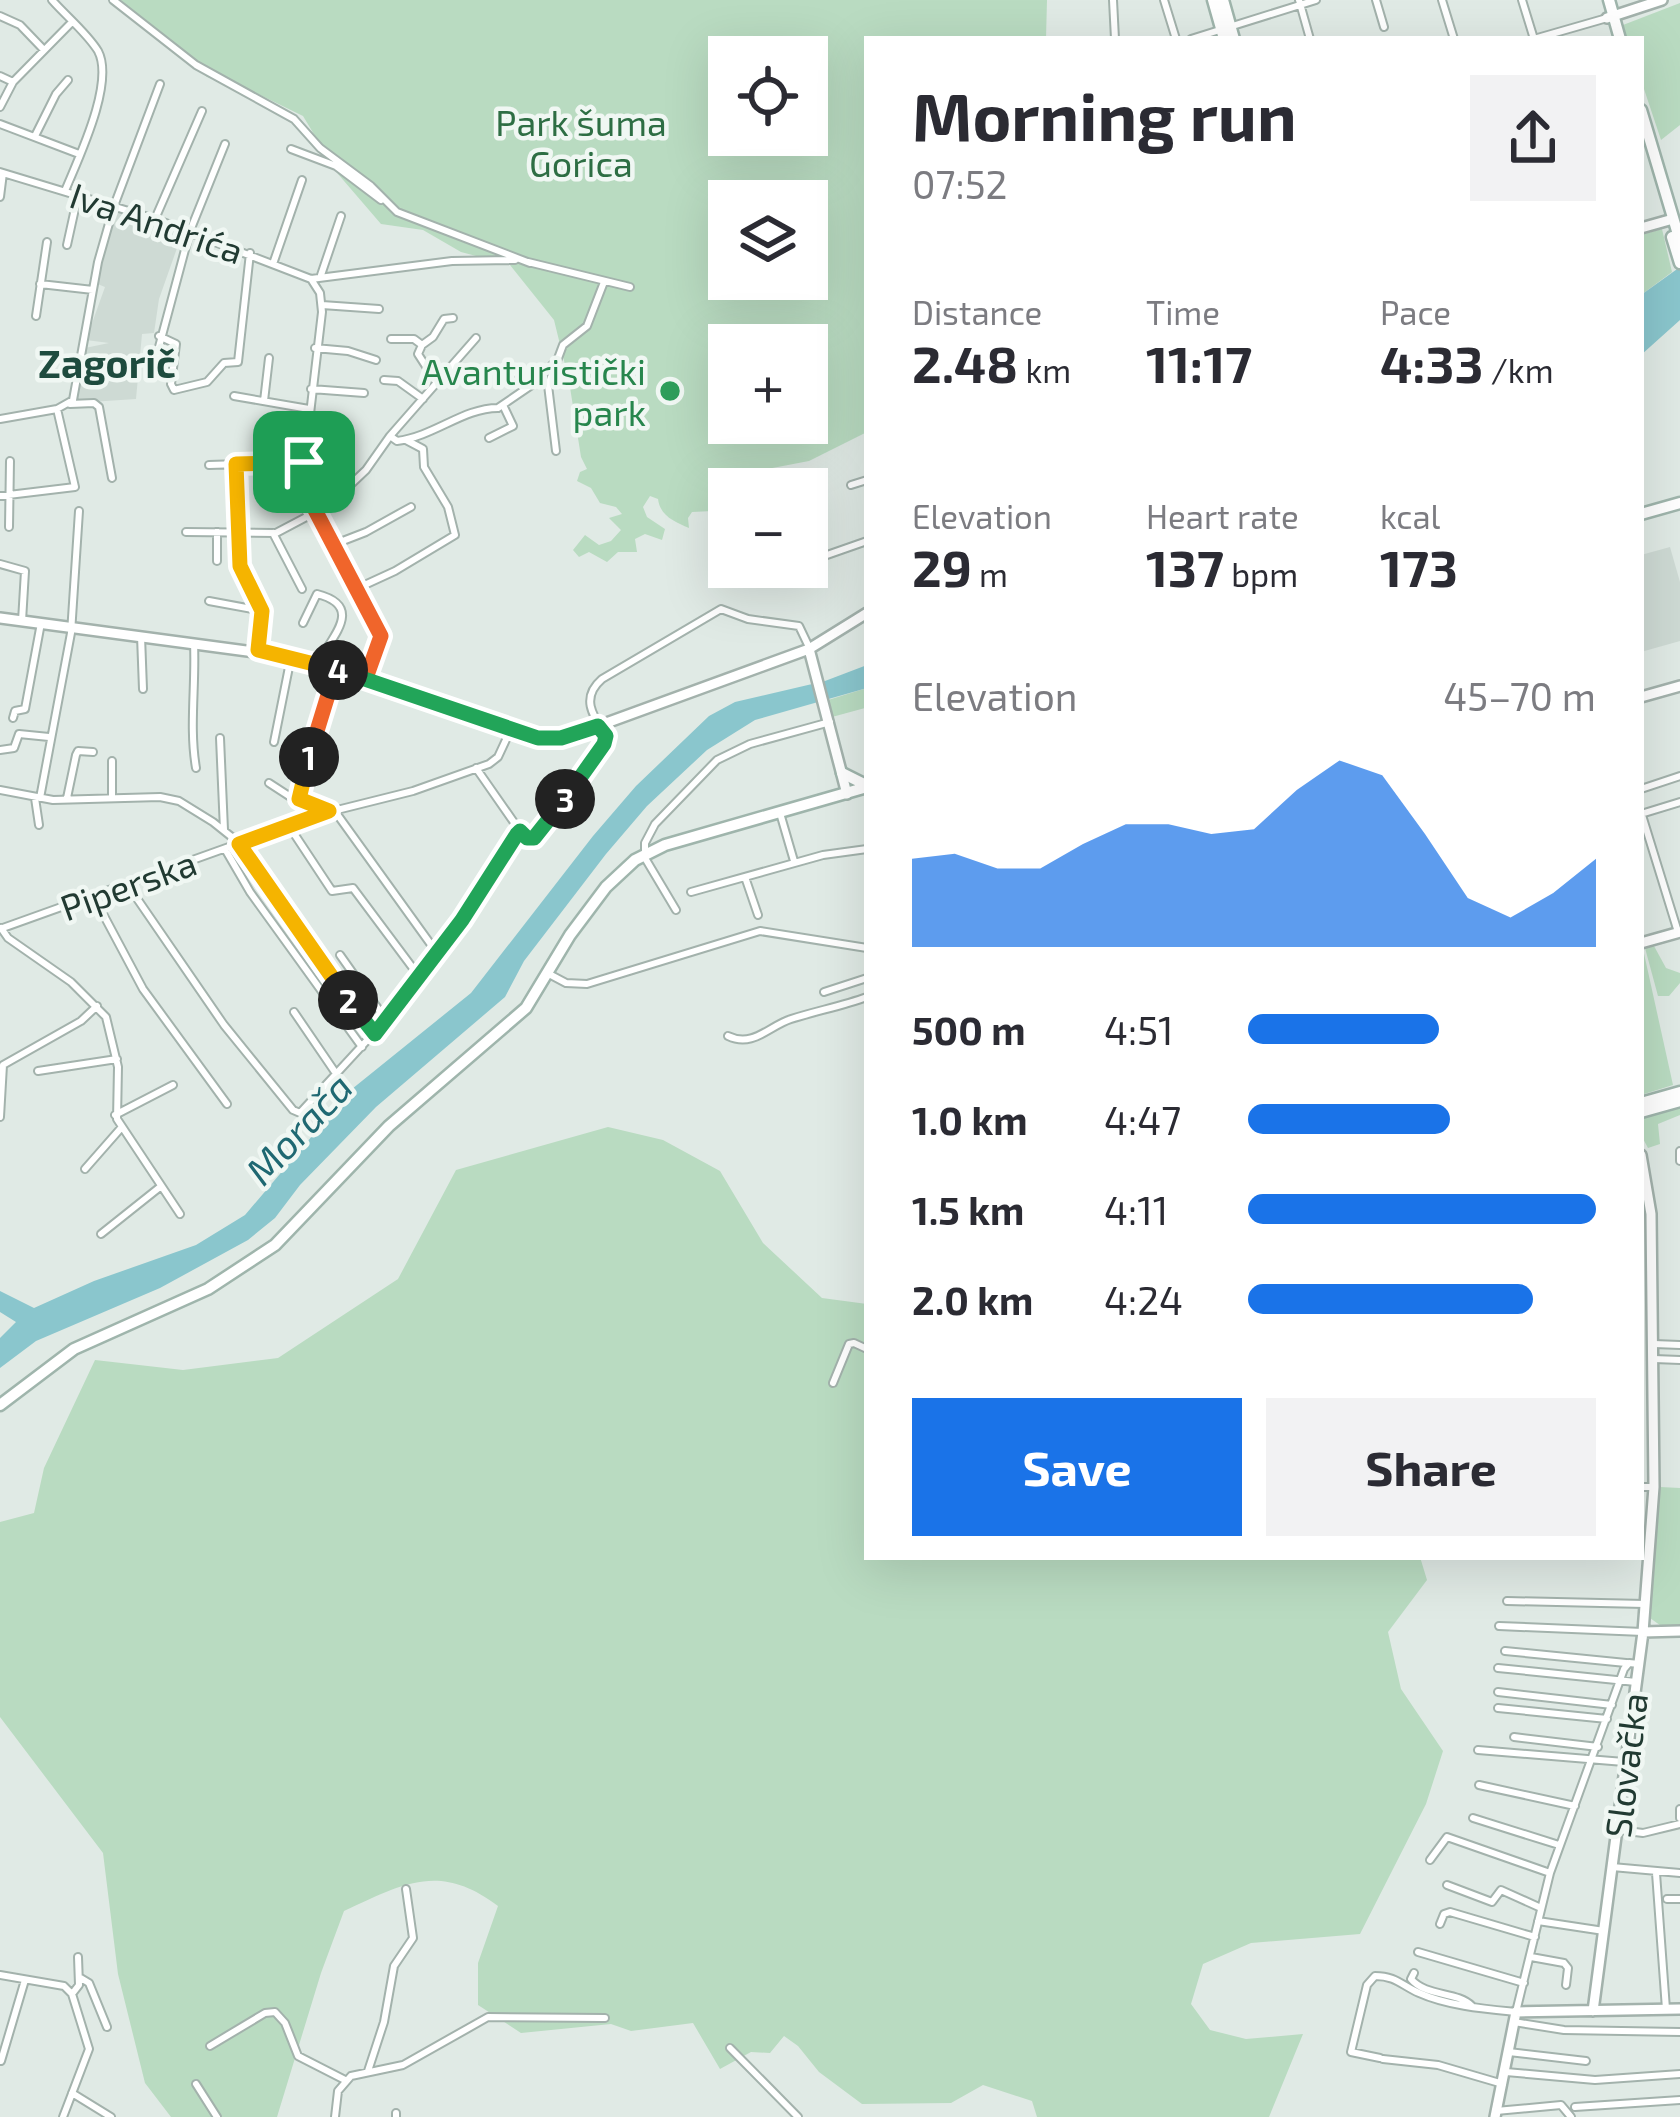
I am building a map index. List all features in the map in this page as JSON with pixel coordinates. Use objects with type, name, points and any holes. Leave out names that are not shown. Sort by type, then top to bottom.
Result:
[{"type":"main road","points":[[1213,0],[1228,34]]},
{"type":"main road","points":[[1223,0],[1228,34]]},
{"type":"main road","points":[[1605,0],[1616,36]]},
{"type":"main road","points":[[1644,123],[1680,263]]},
{"type":"main road","points":[[1644,141],[1670,223]]},
{"type":"main road","points":[[1644,509],[1680,500]]},
{"type":"main road","points":[[842,773],[864,782]]},
{"type":"main road","points":[[0,1405],[80,1346],[210,1288],[263,1254],[304,1218],[387,1128],[526,1009],[602,892],[644,854],[864,784]]},
{"type":"main road","points":[[1644,1107],[1680,1096]]},
{"type":"street","points":[[52,0],[98,52],[103,68],[100,93],[65,191]]},
{"type":"street","points":[[113,0],[196,65],[294,119],[320,148],[402,215],[426,220],[530,263]]},
{"type":"street","points":[[1113,0],[1114,36]]},
{"type":"street","points":[[1164,0],[1175,36]]},
{"type":"street","points":[[1228,34],[1316,0]]},
{"type":"street","points":[[1376,0],[1384,27]]},
{"type":"street","points":[[1442,0],[1453,36]]},
{"type":"street","points":[[1522,0],[1533,36]]},
{"type":"street","points":[[1544,36],[1662,0]]},
{"type":"street","points":[[1300,3],[1309,36]]},
{"type":"street","points":[[0,16],[20,25],[44,50]]},
{"type":"street","points":[[0,106],[13,82],[72,22]]},
{"type":"street","points":[[0,76],[13,82]]},
{"type":"street","points":[[34,136],[68,80]]},
{"type":"street","points":[[70,404],[115,206],[160,84]]},
{"type":"street","points":[[155,219],[202,111]]},
{"type":"street","points":[[0,124],[80,154]]},
{"type":"street","points":[[152,373],[190,231],[225,144]]},
{"type":"street","points":[[291,149],[331,164],[385,201]]},
{"type":"street","points":[[0,197],[1,172]]},
{"type":"street","name":"Iva Andrića","points":[[1,172],[190,231],[311,279]]},
{"type":"street","points":[[274,261],[302,179]]},
{"type":"street","points":[[67,245],[78,195]]},
{"type":"street","points":[[321,275],[341,216]]},
{"type":"street","points":[[37,316],[47,242]]},
{"type":"street","points":[[159,336],[176,344],[173,388],[207,382],[224,363],[238,362],[250,253]]},
{"type":"street","points":[[366,678],[381,636],[302,482],[322,305],[311,279],[505,258],[630,287]]},
{"type":"street","points":[[556,451],[548,385],[554,363],[563,345],[586,326],[604,282]]},
{"type":"street","points":[[40,284],[93,290]]},
{"type":"street","points":[[322,305],[379,309]]},
{"type":"street","points":[[436,382],[418,354],[444,319],[454,318]]},
{"type":"street","points":[[186,532],[273,533],[336,500],[476,338]]},
{"type":"street","points":[[391,339],[414,339],[422,345]]},
{"type":"street","points":[[316,348],[376,360]]},
{"type":"street","points":[[264,401],[268,358]]},
{"type":"street","points":[[390,436],[406,440],[483,406],[493,410],[536,382],[554,363]]},
{"type":"street","points":[[510,371],[548,385]]},
{"type":"street","points":[[384,380],[398,381],[423,399]]},
{"type":"street","points":[[311,389],[364,393]]},
{"type":"street","points":[[234,396],[309,409]]},
{"type":"street","points":[[0,419],[94,403],[100,409],[112,478]]},
{"type":"street","points":[[489,438],[513,426],[503,405]]},
{"type":"street","points":[[5,496],[75,488],[57,409]]},
{"type":"street","points":[[358,588],[455,536],[448,507],[424,467],[423,449],[430,433]]},
{"type":"street","points":[[406,440],[423,449]]},
{"type":"street","points":[[209,465],[322,457],[341,447]]},
{"type":"street","points":[[9,527],[5,496],[10,461]]},
{"type":"street","points":[[236,464],[240,566],[262,611],[258,650]]},
{"type":"street","points":[[850,485],[864,481]]},
{"type":"street","points":[[335,544],[411,507]]},
{"type":"street","points":[[39,825],[38,798],[72,628],[79,511]]},
{"type":"street","points":[[217,532],[217,561]]},
{"type":"street","points":[[273,533],[302,589]]},
{"type":"street","points":[[828,555],[864,542]]},
{"type":"street","points":[[0,564],[25,571],[22,621]]},
{"type":"street","points":[[303,623],[317,595],[330,599],[340,611],[340,630],[319,664]]},
{"type":"street","points":[[208,601],[262,611]]},
{"type":"street","points":[[476,768],[520,831],[534,838],[604,744],[606,736],[590,707],[596,684],[722,609],[742,618],[799,626],[812,654],[844,793]]},
{"type":"street","points":[[0,618],[291,657],[548,739],[812,654],[864,615]]},
{"type":"street","points":[[14,718],[15,711],[25,709],[41,623]]},
{"type":"street","points":[[141,636],[143,688]]},
{"type":"street","points":[[194,643],[191,739],[196,768]]},
{"type":"street","points":[[274,742],[291,657]]},
{"type":"street","points":[[299,799],[320,710],[336,669]]},
{"type":"street","points":[[1644,696],[1680,686]]},
{"type":"street","points":[[676,910],[644,854],[655,824],[717,760],[750,744],[829,720]]},
{"type":"street","name":"Piperska","points":[[1,928],[332,811],[413,791],[476,768],[498,757],[511,729]]},
{"type":"street","points":[[0,750],[14,748],[19,734],[49,737]]},
{"type":"street","points":[[220,738],[224,830]]},
{"type":"street","points":[[67,798],[78,751],[93,752]]},
{"type":"street","points":[[112,761],[112,795]]},
{"type":"street","points":[[1644,788],[1680,776]]},
{"type":"street","points":[[269,783],[332,811],[437,953]]},
{"type":"street","points":[[0,790],[38,798],[172,799],[224,830],[239,844],[375,1034]]},
{"type":"street","points":[[1644,812],[1679,803],[1680,813]]},
{"type":"street","points":[[780,813],[794,862]]},
{"type":"street","points":[[289,826],[332,891],[352,886],[418,975]]},
{"type":"street","points":[[127,884],[224,1024],[297,1114],[375,1034],[520,831]]},
{"type":"street","points":[[225,849],[250,892],[362,1047]]},
{"type":"street","points":[[691,892],[794,862],[864,850]]},
{"type":"street","points":[[1644,942],[1679,932],[1648,852]]},
{"type":"street","points":[[745,877],[758,915]]},
{"type":"street","points":[[94,897],[143,988],[227,1104]]},
{"type":"street","points":[[1,928],[8,938],[71,982],[108,1020],[117,1058],[116,1115],[180,1214]]},
{"type":"street","points":[[549,974],[586,984],[760,931],[864,948]]},
{"type":"street","points":[[340,955],[386,1020]]},
{"type":"street","points":[[824,992],[864,979]]},
{"type":"street","points":[[728,1036],[739,1040],[762,1035],[787,1020],[864,999]]},
{"type":"street","points":[[0,1117],[1,1066],[81,1022],[97,1006]]},
{"type":"street","points":[[294,1012],[337,1075]]},
{"type":"street","points":[[38,1071],[117,1058]]},
{"type":"street","points":[[116,1115],[173,1085]]},
{"type":"street","points":[[85,1169],[122,1128]]},
{"type":"street","points":[[1680,1151],[1680,1161]]},
{"type":"street","points":[[101,1234],[160,1186]]},
{"type":"street","name":"Slovačka","points":[[1593,2011],[1636,1682],[1634,1664],[1643,1632],[1646,1519],[1654,1487],[1654,1344],[1646,1214]]},
{"type":"street","points":[[832,1383],[849,1345],[854,1342],[864,1347]]},
{"type":"street","points":[[1654,1344],[1680,1345]]},
{"type":"street","points":[[1654,1359],[1680,1360]]},
{"type":"street","points":[[1644,1430],[1655,1430]]},
{"type":"street","points":[[1644,1450],[1655,1450]]},
{"type":"street","points":[[1644,1487],[1654,1487]]},
{"type":"street","points":[[1507,1600],[1645,1604]]},
{"type":"street","points":[[1498,1626],[1680,1631]]},
{"type":"street","points":[[1505,1651],[1634,1664]]},
{"type":"street","points":[[1570,2117],[1561,2105],[1496,2114],[1550,1873],[1620,1681],[1634,1664]]},
{"type":"street","points":[[1498,1668],[1636,1682]]},
{"type":"street","points":[[1498,1692],[1612,1705]]},
{"type":"street","points":[[1498,1708],[1607,1719]]},
{"type":"street","points":[[1514,1737],[1598,1747]]},
{"type":"street","points":[[1478,1750],[1626,1762]]},
{"type":"street","points":[[1479,1785],[1575,1806]]},
{"type":"street","points":[[1617,1830],[1643,1833],[1680,1817]]},
{"type":"street","points":[[1473,1818],[1559,1845]]},
{"type":"street","points":[[1430,1860],[1447,1837],[1550,1873]]},
{"type":"street","name":"Slovačka","points":[[1612,1867],[1680,1873]]},
{"type":"street","points":[[1657,1873],[1666,2009]]},
{"type":"street","points":[[1447,1885],[1494,1902],[1501,1890],[1541,1908]]},
{"type":"street","points":[[368,2072],[384,2022],[394,1966],[413,1938],[406,1889]]},
{"type":"street","points":[[1666,1899],[1680,1899]]},
{"type":"street","points":[[1440,1924],[1450,1912],[1534,1937]]},
{"type":"street","points":[[1538,1921],[1604,1931]]},
{"type":"street","points":[[1418,1952],[1524,1983]]},
{"type":"street","points":[[72,1994],[78,1988],[78,1957]]},
{"type":"street","points":[[1531,1957],[1564,1963],[1566,1985]]},
{"type":"street","points":[[1414,1973],[1411,1979],[1418,1987],[1464,1998],[1472,2006]]},
{"type":"street","points":[[0,1976],[64,1986],[72,1994],[89,2046],[63,2117]]},
{"type":"street","points":[[1680,2032],[1582,2031],[1418,1993],[1394,1977],[1371,1978],[1351,2051],[1504,2078],[1595,2080],[1680,2074]]},
{"type":"street","points":[[79,1978],[89,1983],[107,2027]]},
{"type":"street","points":[[1,2061],[26,1980]]},
{"type":"street","points":[[1515,2017],[1680,2009]]},
{"type":"street","points":[[210,2046],[265,2013],[275,2012],[285,2023],[298,2056],[345,2080]]},
{"type":"street","points":[[335,2117],[335,2098],[345,2080],[403,2065],[488,2017],[605,2018]]},
{"type":"street","points":[[730,2048],[798,2117]]},
{"type":"street","points":[[1509,2052],[1586,2061]]},
{"type":"street","points":[[196,2084],[218,2117]]},
{"type":"street","points":[[72,2093],[111,2117]]},
{"type":"street","points":[[1575,2107],[1680,2100]]},
{"type":"shaded area","points":[[114,211],[182,234],[159,299],[154,333],[142,334],[136,399],[75,403],[85,348],[109,343],[86,340],[105,287],[95,283]]},
{"type":"shaded area","points":[[1670,547],[1680,582],[1680,641],[1644,651],[1644,554]]},
{"type":"green space","name":"Park šuma Gorica","points":[[121,0],[1047,0],[1046,36],[864,36],[864,434],[809,461],[772,468],[708,468],[708,511],[692,512],[689,528],[669,518],[658,499],[650,496],[643,507],[647,517],[665,529],[662,540],[645,534],[635,539],[637,552],[618,552],[607,562],[589,552],[579,557],[573,550],[585,535],[599,545],[611,541],[621,530],[609,518],[622,514],[600,503],[591,488],[577,481],[587,469],[554,320],[510,265],[461,252],[423,230],[381,224],[338,174],[303,116],[207,77]]},
{"type":"green space","points":[[1680,3],[1680,125],[1661,140],[1644,89],[1644,36],[1626,36],[1623,25]]},
{"type":"green space","points":[[1662,229],[1672,272],[1644,293],[1644,234]]},
{"type":"green space","points":[[864,689],[864,708],[832,717],[828,700]]},
{"type":"green space","points":[[1654,946],[1666,968],[1680,973],[1680,983],[1669,996],[1658,996],[1645,948]]},
{"type":"green space","points":[[1644,954],[1673,1085],[1644,1094]]},
{"type":"green space","points":[[1680,1106],[1680,1115],[1658,1124],[1660,1144],[1648,1148],[1644,1117]]},
{"type":"green space","points":[[608,1127],[663,1140],[720,1171],[763,1243],[822,1298],[864,1304],[864,1560],[1421,1560],[1427,1580],[1388,1632],[1401,1689],[1443,1751],[1426,1804],[1360,1934],[1251,1943],[1203,1964],[1191,2004],[1210,2030],[1246,2039],[1303,2034],[1269,2117],[1037,2117],[1032,2101],[983,2085],[951,2103],[862,2104],[819,2072],[784,2036],[770,2053],[751,2052],[720,2069],[693,2023],[631,2031],[611,2024],[521,2033],[478,2005],[478,1963],[498,1906],[477,1892],[440,1881],[404,1886],[344,1911],[277,2117],[171,2117],[145,2083],[118,1974],[103,1853],[0,1717],[0,1522],[34,1513],[44,1468],[95,1360],[183,1370],[278,1358],[398,1279],[456,1170]]},
{"type":"green space","points":[[1660,1487],[1680,1488],[1680,1624],[1664,1628],[1650,1618]]},
{"type":"water","points":[[1680,267],[1680,320],[1644,352],[1644,293]]},
{"type":"water","points":[[864,666],[864,689],[755,720],[707,750],[647,806],[524,961],[505,997],[376,1107],[300,1185],[275,1218],[248,1240],[160,1288],[36,1341],[0,1368],[0,1338],[16,1322],[0,1312],[0,1291],[34,1308],[196,1245],[245,1215],[352,1089],[471,993],[593,836],[636,786],[709,716],[735,702],[825,681]]},
{"type":"place","name":"Avanturistički park","points":[[670,391]]},
{"type":"district","name":"Zagorič","points":[[107,362]]},
{"type":"route","points":[[304,462],[236,464],[240,566],[262,611],[258,650],[319,664],[366,678],[533,736],[561,738],[598,726],[606,738],[536,836],[530,839],[520,831],[515,836],[462,920],[375,1034],[239,844],[329,811],[299,799],[320,710],[336,669],[366,678],[380,642],[376,621],[304,489],[304,462]]},
{"type":"water label","name":"Morača","points":[[298,1128]]}]
